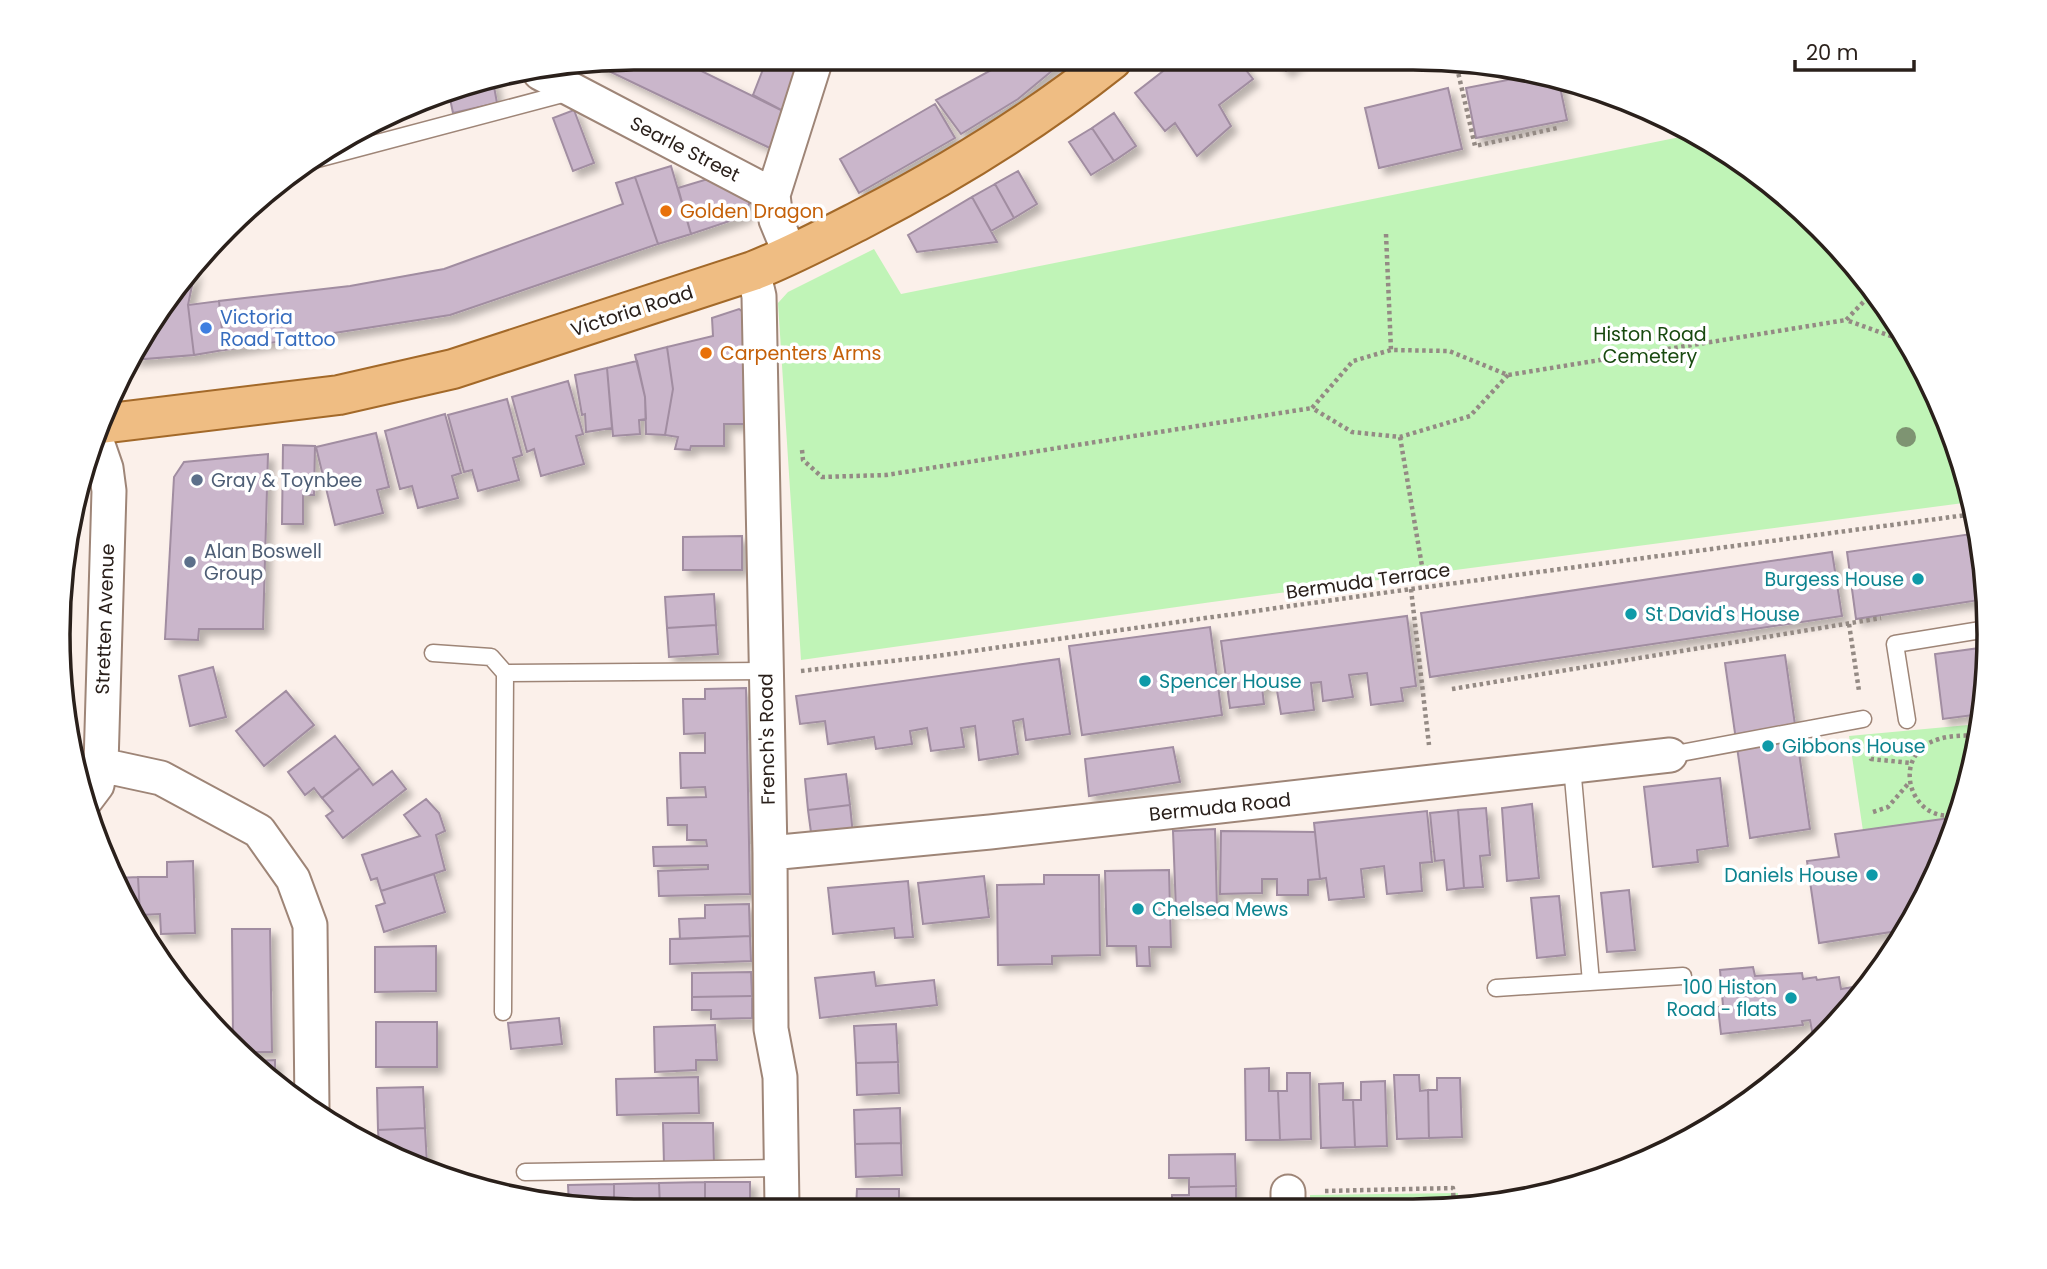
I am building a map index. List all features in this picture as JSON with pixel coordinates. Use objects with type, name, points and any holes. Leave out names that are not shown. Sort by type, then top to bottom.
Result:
[{"type":"main road","name":"Victoria Road","points":[[111,423],[339,395],[440,372],[753,271],[790,256],[970,161],[1100,70]]},
{"type":"street","points":[[790,256],[776,220],[774,195],[813,70]]},
{"type":"street","name":"Searle Street","points":[[548,77],[774,195]]},
{"type":"street","name":"French's Road","points":[[753,271],[759,296],[771,1029],[780,1077],[782,1199]]},
{"type":"street","name":"Stretten Avenue","points":[[92,791],[101,765],[109,491],[100,452]]},
{"type":"street","name":"Bermuda Road","points":[[770,853],[1004,831],[1670,755]]},
{"type":"street","points":[[101,765],[161,778],[258,831],[293,879],[310,925],[312,1097]]},
{"type":"lane","points":[[341,153],[573,91]]},
{"type":"lane","points":[[1907,720],[1895,644],[1977,631]]},
{"type":"lane","points":[[433,653],[491,657],[505,673],[503,1012]]},
{"type":"lane","points":[[505,673],[765,671]]},
{"type":"lane","points":[[1670,755],[1863,719]]},
{"type":"lane","points":[[1572,766],[1591,982]]},
{"type":"lane","points":[[1496,988],[1683,975]]},
{"type":"lane","points":[[525,1172],[780,1168]]},
{"type":"path","points":[[1458,72],[1475,146],[1556,128]]},
{"type":"path","points":[[1386,234],[1391,350]]},
{"type":"path","points":[[1846,320],[1866,299]]},
{"type":"path","points":[[1312,408],[1353,361],[1391,350],[1449,351],[1508,375],[1846,320],[1891,336]]},
{"type":"path","points":[[822,477],[887,475],[1312,408],[1352,432],[1400,437],[1470,416],[1508,375]]},
{"type":"path","points":[[1400,437],[1422,566]]},
{"type":"path","name":"Bermuda Terrace","points":[[765,671],[807,671],[937,656],[1964,515]]},
{"type":"path","points":[[1411,589],[1433,783]]},
{"type":"path","points":[[1452,690],[1877,619]]},
{"type":"path","points":[[1947,815],[1926,808],[1916,799],[1909,784],[1911,764],[1922,747],[1938,739],[1967,736]]},
{"type":"path","points":[[1873,812],[1888,807],[1909,784]]},
{"type":"path","points":[[1313,1199],[1453,1188],[1453,1198]]},
{"type":"green space","name":"Histon Road Cemetery","points":[[1679,137],[1726,165],[1785,210],[1837,262],[1860,291],[1882,321],[1919,385],[1947,453],[1961,503],[1212,602],[801,660],[778,303],[788,292],[874,249],[901,294]]},
{"type":"green space","points":[[1969,725],[1958,781],[1946,819],[1863,831],[1849,736]]},
{"type":"green space","points":[[1458,1193],[1458,1197],[1310,1199],[1310,1195]]},
{"type":"building","points":[[699,70],[785,112],[774,150],[608,71]]},
{"type":"building","points":[[763,70],[796,71],[785,112],[753,95]]},
{"type":"building","points":[[991,70],[1053,70],[1018,99],[961,134],[936,100]]},
{"type":"building","points":[[1164,70],[1246,70],[1253,79],[1219,105],[1231,126],[1197,156],[1175,123],[1165,131],[1135,93]]},
{"type":"building","points":[[1512,79],[1561,89],[1567,120],[1476,138],[1466,88]]},
{"type":"building","points":[[494,88],[497,103],[453,113],[450,101]]},
{"type":"building","points":[[1448,88],[1462,149],[1379,168],[1365,108]]},
{"type":"building","points":[[935,104],[955,138],[859,193],[840,159]]},
{"type":"building","points":[[574,110],[594,163],[573,171],[553,118]]},
{"type":"building","points":[[1114,113],[1136,146],[1114,161],[1092,128]]},
{"type":"building","points":[[1092,128],[1114,161],[1091,175],[1069,142]]},
{"type":"building","name":"Golden Dragon","points":[[671,166],[691,234],[658,244],[635,177]]},
{"type":"building","points":[[1018,171],[1037,204],[1014,218],[995,184]]},
{"type":"building","points":[[635,177],[658,244],[450,315],[224,350],[219,301],[350,286],[444,269],[623,204],[616,183]]},
{"type":"building","points":[[711,178],[751,198],[745,216],[691,234],[678,188]]},
{"type":"building","points":[[995,184],[1014,218],[991,231],[972,197]]},
{"type":"building","points":[[972,197],[997,242],[917,252],[908,235]]},
{"type":"building","points":[[192,284],[188,305],[194,355],[142,359],[165,321]]},
{"type":"building","name":"Victoria Road Tattoo","points":[[219,301],[224,350],[194,355],[188,305]]},
{"type":"building","points":[[739,309],[747,315],[745,424],[724,424],[724,446],[675,449],[678,437],[665,435],[673,389],[667,347],[713,336],[712,318]]},
{"type":"building","points":[[667,347],[673,389],[665,435],[646,434],[645,397],[635,355]]},
{"type":"building","points":[[637,361],[645,397],[646,419],[639,420],[640,434],[613,436],[607,368]]},
{"type":"building","points":[[607,368],[612,428],[586,432],[585,414],[582,415],[575,375]]},
{"type":"building","points":[[568,381],[583,434],[576,436],[584,464],[541,476],[534,449],[527,452],[512,397]]},
{"type":"building","points":[[507,399],[522,455],[513,458],[519,480],[478,491],[472,470],[464,472],[448,415]]},
{"type":"building","points":[[445,414],[461,473],[452,476],[458,498],[418,508],[412,486],[400,489],[385,431]]},
{"type":"building","points":[[376,433],[389,487],[377,490],[383,513],[335,525],[316,447]]},
{"type":"building","points":[[283,445],[315,446],[314,495],[303,495],[303,524],[282,524]]},
{"type":"building","points":[[268,454],[263,629],[199,629],[198,640],[165,639],[174,477],[184,462]]},
{"type":"building","name":"Burgess House","points":[[1968,534],[1976,601],[1856,619],[1847,552]]},
{"type":"building","points":[[742,536],[742,570],[683,570],[683,537]]},
{"type":"building","name":"St David's House","points":[[1832,552],[1842,616],[1430,677],[1421,613]]},
{"type":"building","points":[[714,594],[716,625],[667,628],[665,597]]},
{"type":"building","points":[[1407,616],[1416,686],[1401,688],[1403,701],[1371,705],[1367,673],[1349,675],[1353,697],[1323,701],[1321,682],[1311,683],[1314,710],[1281,714],[1276,685],[1262,687],[1264,704],[1230,708],[1221,641]]},
{"type":"building","points":[[716,625],[718,654],[669,657],[667,628]]},
{"type":"building","name":"Spencer House","points":[[1210,627],[1222,715],[1082,735],[1069,646]]},
{"type":"building","points":[[1977,648],[1971,715],[1943,719],[1935,654]]},
{"type":"building","name":"Gibbons House","points":[[1785,655],[1810,829],[1750,838],[1725,663]]},
{"type":"building","points":[[1059,659],[1070,734],[1026,740],[1023,719],[1013,721],[1018,754],[979,760],[975,726],[961,728],[964,747],[931,751],[927,728],[910,731],[912,744],[876,749],[874,737],[828,744],[825,721],[800,724],[796,696]]},
{"type":"building","points":[[213,667],[226,717],[190,726],[179,676]]},
{"type":"building","points":[[746,688],[750,894],[659,896],[658,871],[708,869],[708,865],[654,866],[653,847],[707,846],[706,840],[687,840],[687,825],[668,825],[667,798],[706,797],[705,787],[681,788],[680,753],[705,753],[705,733],[684,734],[683,699],[705,699],[705,689]]},
{"type":"building","points":[[286,691],[314,725],[264,766],[236,731]]},
{"type":"building","points":[[335,736],[360,768],[322,798],[314,788],[305,795],[288,772]]},
{"type":"building","points":[[1173,747],[1180,782],[1089,796],[1085,759]]},
{"type":"building","points":[[360,768],[373,785],[392,771],[406,789],[343,838],[326,816],[333,811],[322,798]]},
{"type":"building","points":[[846,774],[850,805],[808,810],[805,779]]},
{"type":"building","points":[[1720,778],[1728,846],[1697,850],[1698,862],[1653,867],[1644,787]]},
{"type":"building","points":[[426,799],[439,813],[445,831],[436,835],[445,870],[381,891],[377,878],[371,880],[362,855],[420,836],[404,815]]},
{"type":"building","points":[[1532,804],[1539,878],[1507,881],[1502,808]]},
{"type":"building","points":[[850,805],[853,835],[812,840],[808,810]]},
{"type":"building","points":[[1486,808],[1490,855],[1480,856],[1483,887],[1464,888],[1458,810]]},
{"type":"building","points":[[1458,810],[1464,888],[1447,890],[1444,860],[1435,861],[1430,813]]},
{"type":"building","points":[[1427,811],[1432,862],[1420,863],[1422,891],[1387,894],[1384,866],[1361,869],[1364,897],[1329,900],[1326,878],[1320,879],[1314,823]]},
{"type":"building","name":"Daniels House","points":[[1946,819],[1919,884],[1892,932],[1819,943],[1807,861],[1839,857],[1835,834]]},
{"type":"building","points":[[1215,829],[1217,909],[1176,911],[1173,831]]},
{"type":"building","points":[[1221,831],[1315,832],[1320,879],[1308,880],[1308,895],[1277,895],[1277,879],[1262,879],[1262,893],[1220,894]]},
{"type":"building","points":[[193,861],[195,933],[161,934],[160,914],[145,915],[139,905],[138,877],[167,877],[167,862]]},
{"type":"building","name":"Chelsea Mews","points":[[1169,870],[1171,947],[1149,947],[1150,966],[1137,966],[1136,946],[1107,946],[1105,871]]},
{"type":"building","points":[[434,874],[445,912],[384,932],[376,906],[385,903],[381,891]]},
{"type":"building","points":[[1044,875],[1099,875],[1100,955],[1052,956],[1052,964],[998,965],[997,885],[1044,884]]},
{"type":"building","points":[[984,876],[989,917],[923,924],[918,883]]},
{"type":"building","points":[[138,877],[139,905],[128,884],[125,878]]},
{"type":"building","points":[[908,881],[913,937],[895,938],[894,928],[833,934],[828,888]]},
{"type":"building","points":[[1629,890],[1635,950],[1607,952],[1601,893]]},
{"type":"building","points":[[1559,896],[1565,955],[1537,958],[1531,898]]},
{"type":"building","points":[[749,904],[750,936],[680,939],[679,919],[705,918],[705,905]]},
{"type":"building","points":[[232,929],[270,929],[272,1052],[254,1052],[233,1032]]},
{"type":"building","points":[[750,936],[751,961],[670,964],[670,939]]},
{"type":"building","points":[[436,946],[436,991],[375,992],[375,947]]},
{"type":"building","name":"100 Histon Road - flats","points":[[1753,967],[1755,976],[1802,973],[1803,979],[1839,977],[1841,989],[1853,987],[1815,1031],[1812,1031],[1810,1020],[1802,1021],[1803,1025],[1721,1034],[1718,1007],[1723,1006],[1720,970]]},
{"type":"building","points":[[751,972],[752,996],[692,997],[692,973]]},
{"type":"building","points":[[874,972],[876,986],[934,980],[937,1005],[820,1018],[815,978]]},
{"type":"building","points":[[752,996],[752,1018],[711,1019],[711,1010],[692,1010],[692,997]]},
{"type":"building","points":[[559,1018],[562,1044],[511,1049],[508,1023]]},
{"type":"building","points":[[376,1022],[437,1022],[437,1067],[376,1067]]},
{"type":"building","points":[[896,1024],[898,1062],[856,1063],[854,1026]]},
{"type":"building","points":[[715,1025],[717,1060],[696,1060],[696,1070],[655,1072],[654,1027]]},
{"type":"building","points":[[275,1060],[275,1069],[264,1061]]},
{"type":"building","points":[[898,1062],[899,1093],[857,1095],[856,1063]]},
{"type":"building","points":[[1269,1068],[1269,1091],[1278,1091],[1280,1140],[1246,1140],[1245,1069]]},
{"type":"building","points":[[1287,1073],[1310,1073],[1311,1139],[1280,1140],[1278,1091],[1287,1091]]},
{"type":"building","points":[[1394,1075],[1419,1075],[1420,1091],[1428,1090],[1429,1138],[1397,1139]]},
{"type":"building","points":[[698,1077],[699,1113],[617,1115],[616,1079]]},
{"type":"building","points":[[1437,1078],[1460,1078],[1462,1137],[1429,1138],[1428,1090],[1437,1090]]},
{"type":"building","points":[[1385,1081],[1387,1146],[1355,1147],[1353,1100],[1361,1100],[1361,1082]]},
{"type":"building","points":[[1343,1083],[1343,1100],[1353,1100],[1355,1147],[1321,1148],[1319,1084]]},
{"type":"building","points":[[423,1087],[425,1128],[378,1130],[377,1088]]},
{"type":"building","points":[[900,1108],[901,1143],[855,1144],[854,1110]]},
{"type":"building","points":[[663,1123],[713,1123],[714,1164],[664,1165]]},
{"type":"building","points":[[425,1128],[427,1159],[378,1137],[378,1130]]},
{"type":"building","points":[[901,1143],[902,1175],[856,1177],[855,1144]]},
{"type":"building","points":[[1235,1154],[1236,1186],[1189,1187],[1189,1178],[1169,1178],[1169,1155]]},
{"type":"building","points":[[705,1182],[750,1182],[750,1199],[705,1199]]},
{"type":"building","points":[[705,1182],[705,1199],[660,1199],[659,1183]]},
{"type":"building","points":[[659,1183],[660,1199],[614,1198],[614,1184]]},
{"type":"building","points":[[614,1184],[614,1198],[568,1195],[568,1185]]},
{"type":"building","points":[[1236,1186],[1236,1199],[1172,1199],[1172,1195],[1189,1195],[1189,1187]]},
{"type":"building","points":[[857,1189],[899,1189],[899,1199],[856,1199]]},
{"type":"place","name":"Golden Dragon","points":[[666,211]]},
{"type":"place","name":"Victoria Road Tattoo","points":[[206,328]]},
{"type":"place","name":"Carpenters Arms","points":[[706,353]]},
{"type":"place","name":"Gray & Toynbee","points":[[197,480]]},
{"type":"place","name":"Alan Boswell Group","points":[[190,562]]},
{"type":"place","name":"Burgess House","points":[[1918,579]]},
{"type":"place","name":"St David's House","points":[[1631,614]]},
{"type":"place","name":"Spencer House","points":[[1145,681]]},
{"type":"place","name":"Gibbons House","points":[[1768,746]]},
{"type":"place","name":"Daniels House","points":[[1872,875]]},
{"type":"place","name":"Chelsea Mews","points":[[1138,909]]},
{"type":"place","name":"100 Histon Road - flats","points":[[1791,998]]}]
